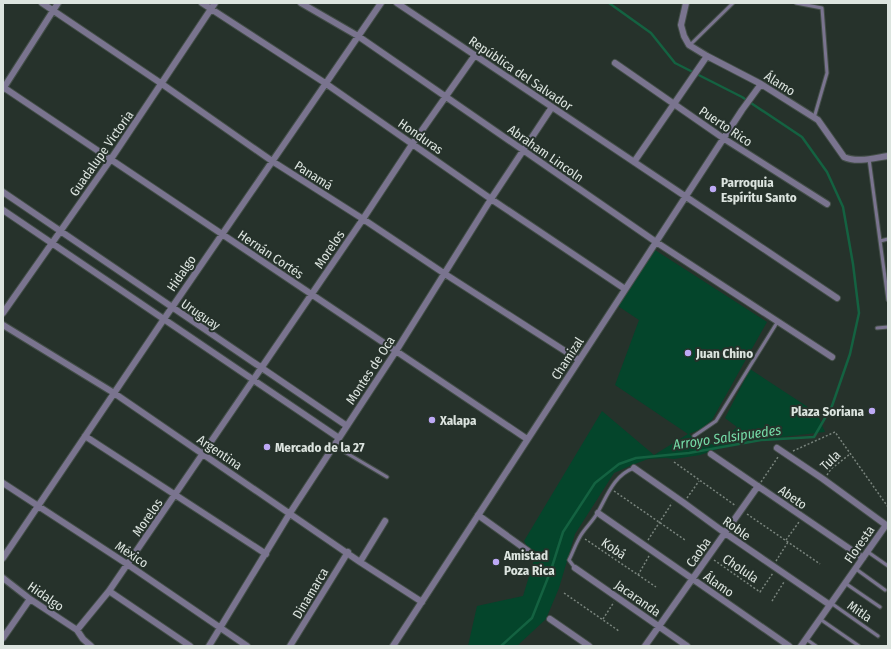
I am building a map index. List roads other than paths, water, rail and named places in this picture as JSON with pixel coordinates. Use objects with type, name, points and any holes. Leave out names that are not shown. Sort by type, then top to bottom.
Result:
[{"type":"street","name":"Panamá","points":[[42,3],[162,84],[272,162],[363,218],[445,274],[579,360]]},
{"type":"street","points":[[3,88],[58,3]]},
{"type":"street","name":"Honduras","points":[[202,3],[326,83],[491,199],[625,289]]},
{"type":"street","name":"Guadalupe Victoria","points":[[3,313],[162,84],[215,3]]},
{"type":"street","name":"Abraham Lincoln","points":[[301,3],[358,36],[656,242],[832,357]]},
{"type":"street","name":"Hidalgo","points":[[3,558],[164,318],[381,3]]},
{"type":"street","name":"República del Salvador","points":[[396,3],[837,298]]},
{"type":"street","points":[[686,3],[681,25],[684,36],[690,45]]},
{"type":"street","name":"Álamo","points":[[690,45],[707,56],[761,84],[818,120],[844,157],[851,160],[888,156]]},
{"type":"street","name":"Morelos","points":[[77,630],[109,592],[176,495],[202,453],[312,294],[412,143],[475,56]]},
{"type":"street","points":[[634,162],[689,82],[698,66],[707,56]]},
{"type":"street","name":"Puerto Rico","points":[[615,63],[723,138],[826,204]]},
{"type":"street","name":"Chamizal","points":[[393,646],[723,138],[761,84]]},
{"type":"street","name":"Hernán Cortés","points":[[3,88],[527,439]]},
{"type":"street","name":"Montes de Oca","points":[[209,646],[333,445],[396,351],[491,199],[552,107]]},
{"type":"street","name":"Uruguay","points":[[3,192],[347,426]]},
{"type":"street","name":"Uruguay","points":[[3,210],[339,438]]},
{"type":"street","name":"Argentina","points":[[3,325],[114,393],[348,552],[360,562],[422,602]]},
{"type":"street","points":[[85,436],[176,495]]},
{"type":"street","name":"Floresta","points":[[781,451],[823,479],[886,525],[801,646]]},
{"type":"street","name":"Abeto","points":[[711,454],[863,558]]},
{"type":"street","name":"Roble","points":[[634,468],[684,502],[724,533],[830,604]]},
{"type":"street","name":"México","points":[[3,483],[127,564],[247,646]]},
{"type":"street","name":"Caoba","points":[[645,646],[758,486]]},
{"type":"street","name":"Morelos","points":[[176,495],[266,554]]},
{"type":"street","name":"Álamo","points":[[598,513],[789,646]]},
{"type":"street","points":[[478,515],[528,551]]},
{"type":"street","points":[[360,562],[385,521]]},
{"type":"street","name":"Dinamarca","points":[[290,646],[348,552]]},
{"type":"street","name":"Jacaranda","points":[[576,568],[687,646]]},
{"type":"street","name":"Hidalgo","points":[[3,578],[30,599],[77,630],[90,646]]},
{"type":"street","points":[[109,592],[190,646]]},
{"type":"street","points":[[3,638],[30,599]]},
{"type":"street","points":[[550,619],[589,646]]},
{"type":"lane","points":[[690,45],[733,3]]},
{"type":"lane","points":[[796,3],[822,8],[827,72],[814,118]]},
{"type":"lane","points":[[870,159],[888,300]]},
{"type":"lane","points":[[880,241],[888,239]]},
{"type":"lane","points":[[694,436],[716,421],[778,322]]},
{"type":"lane","points":[[877,328],[888,326]]},
{"type":"lane","points":[[333,445],[387,477]]},
{"type":"lane","points":[[576,568],[569,560],[580,535],[598,513],[610,489],[627,470],[634,468]]},
{"type":"lane","points":[[868,551],[888,566]]},
{"type":"lane","points":[[855,568],[886,590]]},
{"type":"lane","points":[[845,584],[880,607]]},
{"type":"lane","name":"Mitla","points":[[830,604],[878,636]]},
{"type":"lane","points":[[820,619],[859,646]]},
{"type":"lane","points":[[806,639],[816,646]]},
{"type":"waterway","name":"Arroyo Salsipuedes","points":[[501,646],[532,618],[551,570],[563,532],[595,483],[619,464],[636,458],[689,453],[761,440],[814,437],[832,406],[850,354],[859,313],[853,264],[843,207],[827,172],[802,137],[742,97],[675,63],[651,33],[609,3]]},
{"type":"place","name":"Parroquia Espíritu Santo","points":[[713,189]]},
{"type":"place","name":"Juan Chino","points":[[688,353]]},
{"type":"place","name":"Plaza Soriana","points":[[872,411]]},
{"type":"place","name":"Xalapa","points":[[432,420]]},
{"type":"place","name":"Mercado de la 27","points":[[267,447]]},
{"type":"place","name":"Amistad Poza Rica","points":[[496,562]]}]
